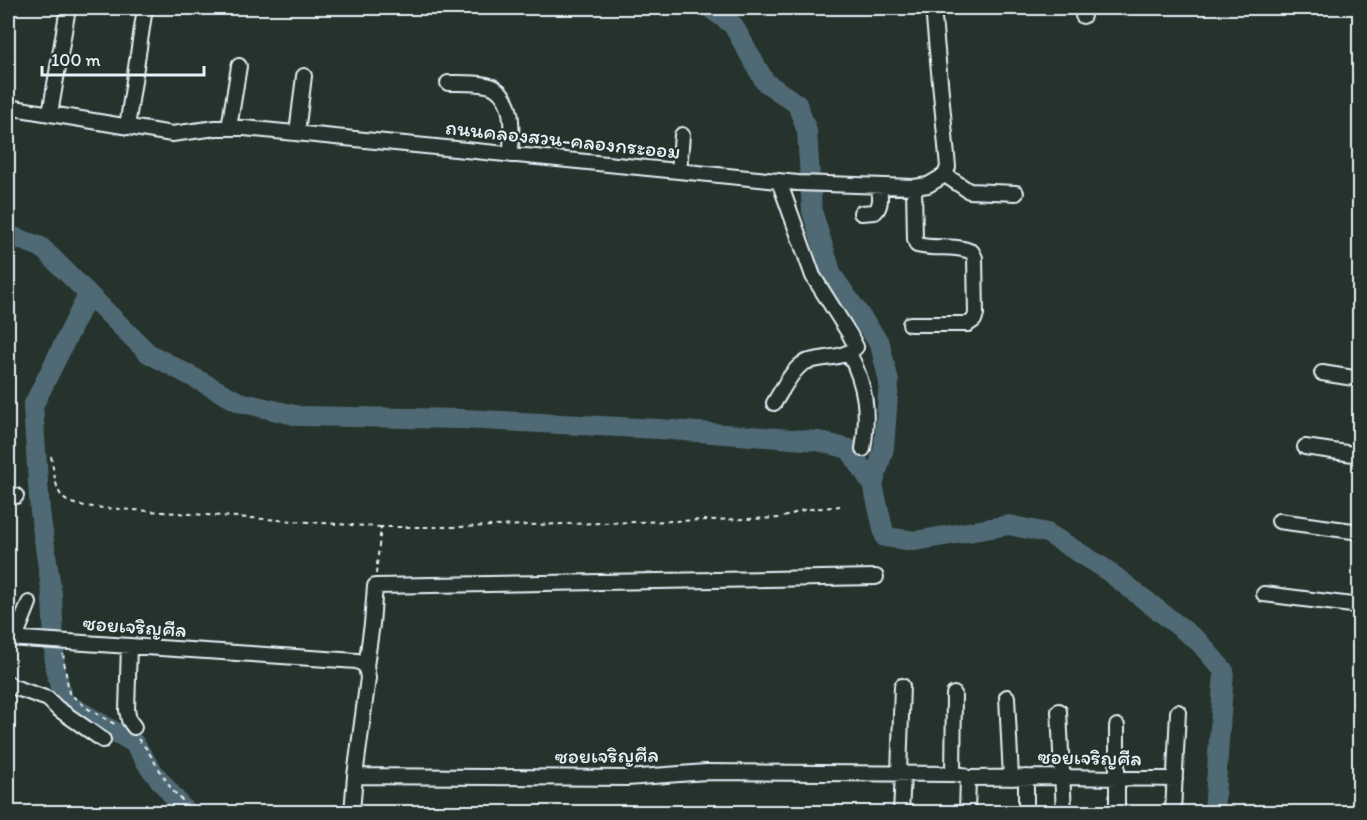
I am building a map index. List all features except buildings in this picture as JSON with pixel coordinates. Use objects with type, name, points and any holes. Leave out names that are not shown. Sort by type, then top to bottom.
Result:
[{"type":"street","points":[[50,114],[68,8]]},
{"type":"street","points":[[127,127],[145,8]]},
{"type":"street","points":[[933,8],[947,151],[948,167],[945,176],[969,191],[1016,193]]},
{"type":"street","points":[[229,128],[239,66]]},
{"type":"street","points":[[297,133],[304,76]]},
{"type":"street","points":[[448,83],[495,88],[508,103],[511,120],[511,155]]},
{"type":"street","name":"ถนนคลองสวน-คลองกระออม","points":[[8,107],[172,134],[229,128],[297,133],[798,183],[914,187],[928,185],[945,176]]},
{"type":"street","points":[[679,171],[682,135]]},
{"type":"street","points":[[774,403],[792,375],[805,362],[849,353],[856,345],[813,276],[779,181]]},
{"type":"street","points":[[861,213],[875,212],[878,209],[880,205],[879,186]]},
{"type":"street","points":[[910,324],[968,324],[974,320],[976,314],[975,258],[972,252],[965,249],[927,248],[917,245],[914,187]]},
{"type":"street","points":[[849,353],[860,374],[866,405],[863,449]]},
{"type":"street","points":[[1322,373],[1359,379]]},
{"type":"street","points":[[1305,447],[1359,455]]},
{"type":"street","points":[[1279,521],[1359,532]]},
{"type":"street","points":[[669,566],[669,580]]},
{"type":"street","points":[[352,813],[368,678],[366,666],[375,586],[876,577]]},
{"type":"street","points":[[1264,594],[1359,606]]},
{"type":"street","points":[[10,640],[29,603]]},
{"type":"street","name":"ซอยเจริญศีล","points":[[10,640],[57,641],[357,661],[366,666]]},
{"type":"street","points":[[129,646],[127,710],[131,731]]},
{"type":"street","points":[[8,683],[48,699],[57,708],[104,740]]},
{"type":"street","points":[[901,813],[902,686]]},
{"type":"street","points":[[953,774],[954,694]]},
{"type":"street","points":[[1007,697],[1011,778]]},
{"type":"street","points":[[1059,711],[1064,813]]},
{"type":"street","points":[[1173,813],[1178,712]]},
{"type":"street","points":[[1117,726],[1118,813]]},
{"type":"street","name":"ซอยเจริญศีล","points":[[355,776],[627,778],[705,772],[953,774],[968,778],[1062,777],[1175,780]]},
{"type":"street","points":[[1026,777],[1026,813]]},
{"type":"street","points":[[967,813],[968,778]]},
{"type":"path","points":[[51,456],[57,491],[68,503],[105,508],[381,527],[781,518],[803,510],[840,506]]},
{"type":"path","points":[[375,586],[381,527]]},
{"type":"path","points":[[57,641],[69,693],[87,708],[131,731],[142,741],[172,790],[194,813]]},
{"type":"waterway","points":[[710,8],[733,25],[765,82],[797,104],[807,131],[812,211],[832,275],[880,344],[889,382],[884,448],[873,485]]},
{"type":"waterway","points":[[8,235],[41,247],[148,353],[239,402],[299,416],[462,419],[659,429],[818,441],[849,449],[873,485],[885,537],[915,541],[1009,525],[1047,533],[1104,568],[1199,642],[1224,671],[1214,812]]},
{"type":"waterway","points":[[88,295],[33,406],[40,512],[52,595],[55,668],[64,702],[134,743],[150,768],[186,812]]}]
